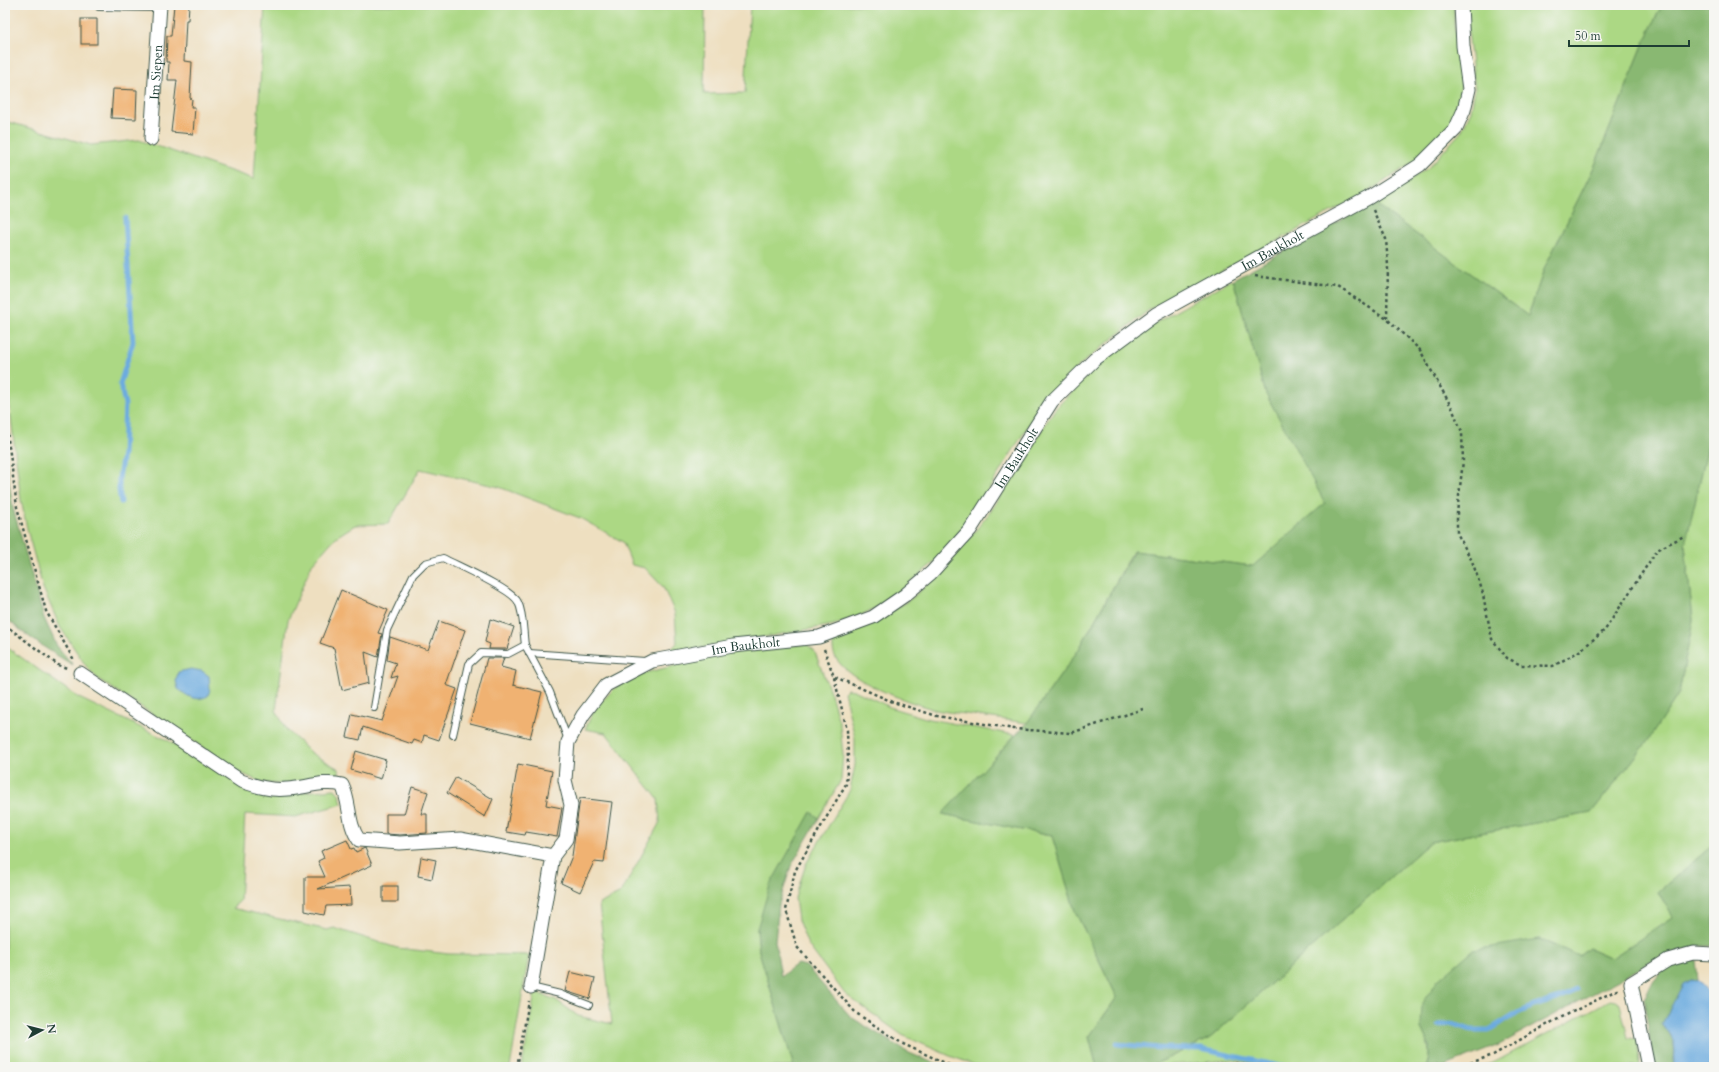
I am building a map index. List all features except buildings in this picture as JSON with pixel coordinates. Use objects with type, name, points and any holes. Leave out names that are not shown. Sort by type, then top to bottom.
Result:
[{"type":"street","name":"Im Baukholt","points":[[553,856],[566,839],[571,805],[565,780],[568,742],[583,716],[606,685],[652,662],[733,646],[819,637],[873,617],[905,595],[931,573],[970,530],[1052,401],[1095,359],[1156,314],[1368,198],[1420,165],[1455,130],[1464,110],[1469,89],[1463,46],[1461,5]]},
{"type":"street","name":"Im Siepen","points":[[151,139],[160,7]]},
{"type":"street","points":[[80,673],[241,781],[265,788],[286,790],[333,783],[342,785],[346,792],[352,831],[359,840],[400,843],[460,839],[553,856],[531,987]]},
{"type":"street","points":[[1648,1067],[1631,983],[1668,960],[1693,953],[1714,954]]},
{"type":"lane","points":[[99,7],[160,7]]},
{"type":"lane","points":[[374,708],[387,630],[413,575],[425,563],[443,558],[501,587],[518,601],[525,645],[550,692],[568,742]]},
{"type":"lane","points":[[453,735],[469,664],[481,653],[508,654],[525,645]]},
{"type":"lane","points":[[529,653],[652,662]]},
{"type":"lane","points":[[531,987],[560,994],[589,1005]]},
{"type":"path","points":[[1368,198],[1386,239],[1388,266],[1387,319]]},
{"type":"path","points":[[1229,273],[1279,278],[1338,287],[1387,319],[1420,350],[1452,408],[1462,432],[1463,460],[1457,513],[1457,533],[1472,561],[1482,590],[1492,640],[1507,658],[1521,665],[1553,666],[1578,652],[1605,630],[1657,550],[1684,536]]},
{"type":"path","points":[[5,416],[17,507],[46,611],[74,659],[80,673]]},
{"type":"path","points":[[5,625],[58,665]]},
{"type":"path","points":[[819,637],[834,677],[847,730],[848,759],[846,784],[795,871],[786,910],[797,947],[856,1013],[903,1044],[954,1067]]},
{"type":"path","points":[[834,677],[892,702],[937,716],[1014,729],[1071,733],[1143,709]]},
{"type":"path","points":[[1459,1067],[1493,1055],[1552,1022],[1631,983]]},
{"type":"path","points":[[517,1067],[531,987]]},
{"type":"path","points":[[1193,1067],[1234,1063],[1259,1067]]},
{"type":"green space","points":[[265,5],[705,5],[704,94],[745,93],[750,5],[1454,5],[1454,24],[1462,77],[1459,101],[1449,126],[1417,160],[1366,193],[1150,309],[1081,364],[1049,396],[1030,423],[974,513],[937,560],[877,607],[861,615],[833,625],[666,654],[677,643],[675,613],[663,587],[645,568],[632,565],[623,542],[580,518],[499,487],[420,469],[388,524],[355,525],[336,537],[312,564],[288,620],[276,710],[286,729],[311,753],[339,769],[339,776],[283,784],[262,783],[235,770],[174,728],[98,679],[86,666],[60,627],[43,588],[28,533],[21,500],[5,368],[5,121],[91,145],[139,140],[254,179]]},
{"type":"green space","points":[[1465,5],[1662,5],[1645,40],[1595,165],[1545,267],[1528,316],[1378,206],[1376,201],[1428,168],[1461,132],[1471,111],[1475,89]]},
{"type":"green space","points":[[1662,5],[1714,5],[1714,420],[1685,545],[1693,620],[1679,693],[1645,745],[1591,813],[1430,842],[1210,1038],[1149,1067],[1097,1067],[1089,1037],[1117,997],[1075,911],[1052,836],[942,814],[1027,723],[1079,649],[1134,551],[1253,566],[1325,503],[1266,394],[1233,279],[1376,201],[1378,206],[1528,316],[1545,267],[1595,165],[1645,40]]},
{"type":"green space","points":[[1233,279],[1266,394],[1326,503],[1253,566],[1133,551],[1079,649],[1027,723],[936,710],[889,694],[870,685],[853,675],[840,664],[833,652],[835,639],[874,623],[912,598],[945,569],[991,511],[1055,409],[1103,360],[1157,322]]},
{"type":"green space","points":[[1714,420],[1714,844],[1658,892],[1673,917],[1612,958],[1589,948],[1579,956],[1539,939],[1421,1028],[1426,1038],[1429,1052],[1426,1067],[1274,1067],[1230,1060],[1149,1067],[1210,1038],[1430,842],[1591,813],[1645,745],[1679,693],[1693,620],[1685,545]]},
{"type":"green space","points":[[5,452],[13,508],[44,618],[57,646],[73,665],[21,631],[5,617]]},
{"type":"green space","points":[[806,644],[814,650],[831,694],[840,725],[843,755],[841,780],[819,818],[811,813],[757,929],[759,951],[794,1067],[522,1067],[535,992],[556,1000],[578,1016],[612,1024],[599,904],[621,893],[660,822],[658,799],[606,733],[585,729],[596,707],[617,686],[640,674],[732,652]]},
{"type":"green space","points":[[5,646],[79,698],[167,740],[245,787],[271,795],[335,789],[340,795],[342,804],[295,817],[245,814],[240,901],[232,908],[327,930],[334,928],[397,948],[449,954],[529,955],[510,1067],[5,1067]]},
{"type":"green space","points":[[847,689],[854,690],[892,708],[929,719],[1015,735],[943,814],[1052,836],[1075,911],[1117,997],[1089,1037],[1097,1067],[981,1067],[950,1056],[902,1035],[845,994],[808,945],[798,920],[795,898],[806,864],[850,790],[855,765],[855,738],[844,692]]},
{"type":"green space","points":[[811,812],[819,818],[791,866],[779,904],[775,941],[781,976],[797,964],[806,966],[851,1017],[907,1052],[943,1067],[794,1067],[759,951],[757,929],[770,885]]},
{"type":"green space","points":[[1714,844],[1714,946],[1700,946],[1664,955],[1499,1045],[1443,1067],[1426,1067],[1429,1060],[1429,1045],[1421,1028],[1422,1003],[1438,980],[1473,950],[1539,939],[1579,956],[1589,948],[1612,958],[1673,917],[1658,892]]},
{"type":"green space","points":[[1696,959],[1698,981],[1691,980],[1662,1024],[1670,1035],[1674,1044],[1673,1067],[1654,1067],[1644,1000],[1650,986],[1663,970],[1677,964]]},
{"type":"green space","points":[[1610,1000],[1620,1004],[1628,1038],[1638,1039],[1639,1067],[1480,1067],[1495,1062]]},
{"type":"water","points":[[191,669],[202,671],[209,676],[210,689],[208,696],[196,699],[178,689],[176,681],[178,672]]},
{"type":"water","points":[[1691,980],[1698,981],[1714,998],[1714,1061],[1712,1067],[1673,1067],[1675,1053],[1674,1044],[1670,1035],[1662,1024],[1683,984]]},
{"type":"waterway","points":[[121,502],[119,478],[123,454],[125,404],[120,384],[133,342],[125,218]]},
{"type":"waterway","points":[[1438,1025],[1454,1024],[1471,1030],[1489,1030],[1513,1015],[1577,990]]},
{"type":"waterway","points":[[1117,1044],[1160,1048],[1201,1049],[1284,1067]]}]
